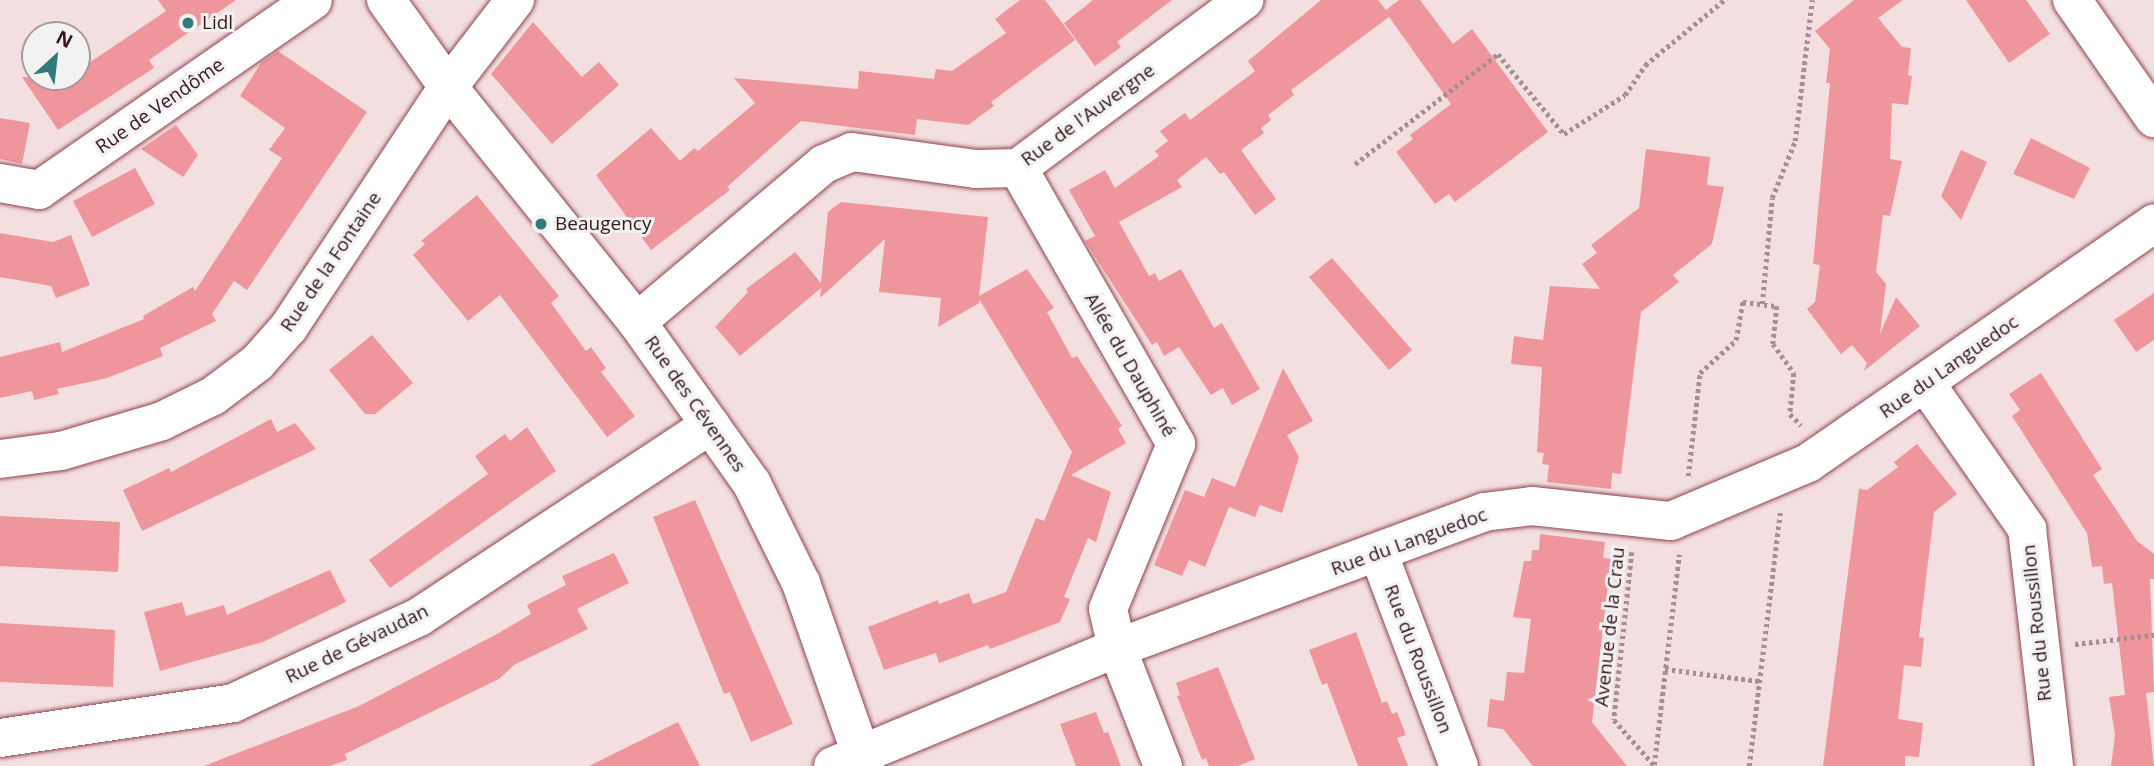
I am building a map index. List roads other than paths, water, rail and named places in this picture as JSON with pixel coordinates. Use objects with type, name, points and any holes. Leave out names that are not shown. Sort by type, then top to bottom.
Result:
[{"type":"street","name":"Rue de Vendôme","points":[[0,183],[39,190],[313,0]]},
{"type":"street","name":"Rue des Cévennes","points":[[386,0],[448,87],[637,322],[752,484],[801,583],[853,761]]},
{"type":"street","name":"Rue de la Fontaine","points":[[0,459],[61,451],[162,421],[213,396],[257,363],[289,327],[448,87],[515,0]]},
{"type":"street","name":"Rue de l'Auvergne","points":[[637,322],[824,164],[852,152],[976,169],[1018,168],[1244,0]]},
{"type":"street","points":[[2072,0],[2154,118]]},
{"type":"street","name":"Allée du Dauphiné","points":[[1018,168],[1176,444],[1108,610],[1117,649]]},
{"type":"street","name":"Rue du Languedoc","points":[[853,761],[1117,649],[1484,512],[1532,506],[1671,521],[1784,474],[1825,451],[1926,384],[2154,223]]},
{"type":"street","name":"Rue du Roussillon","points":[[1926,384],[2027,529],[2038,648],[2054,766]]},
{"type":"street","name":"Rue de Gévaudan","points":[[0,738],[233,703],[419,617],[710,425]]},
{"type":"street","name":"Rue du Roussillon","points":[[1378,552],[1459,766]]},
{"type":"street","points":[[1117,649],[1163,766]]},
{"type":"place","name":"Lidl","points":[[188,23]]},
{"type":"place","name":"Beaugency","points":[[541,224]]}]
